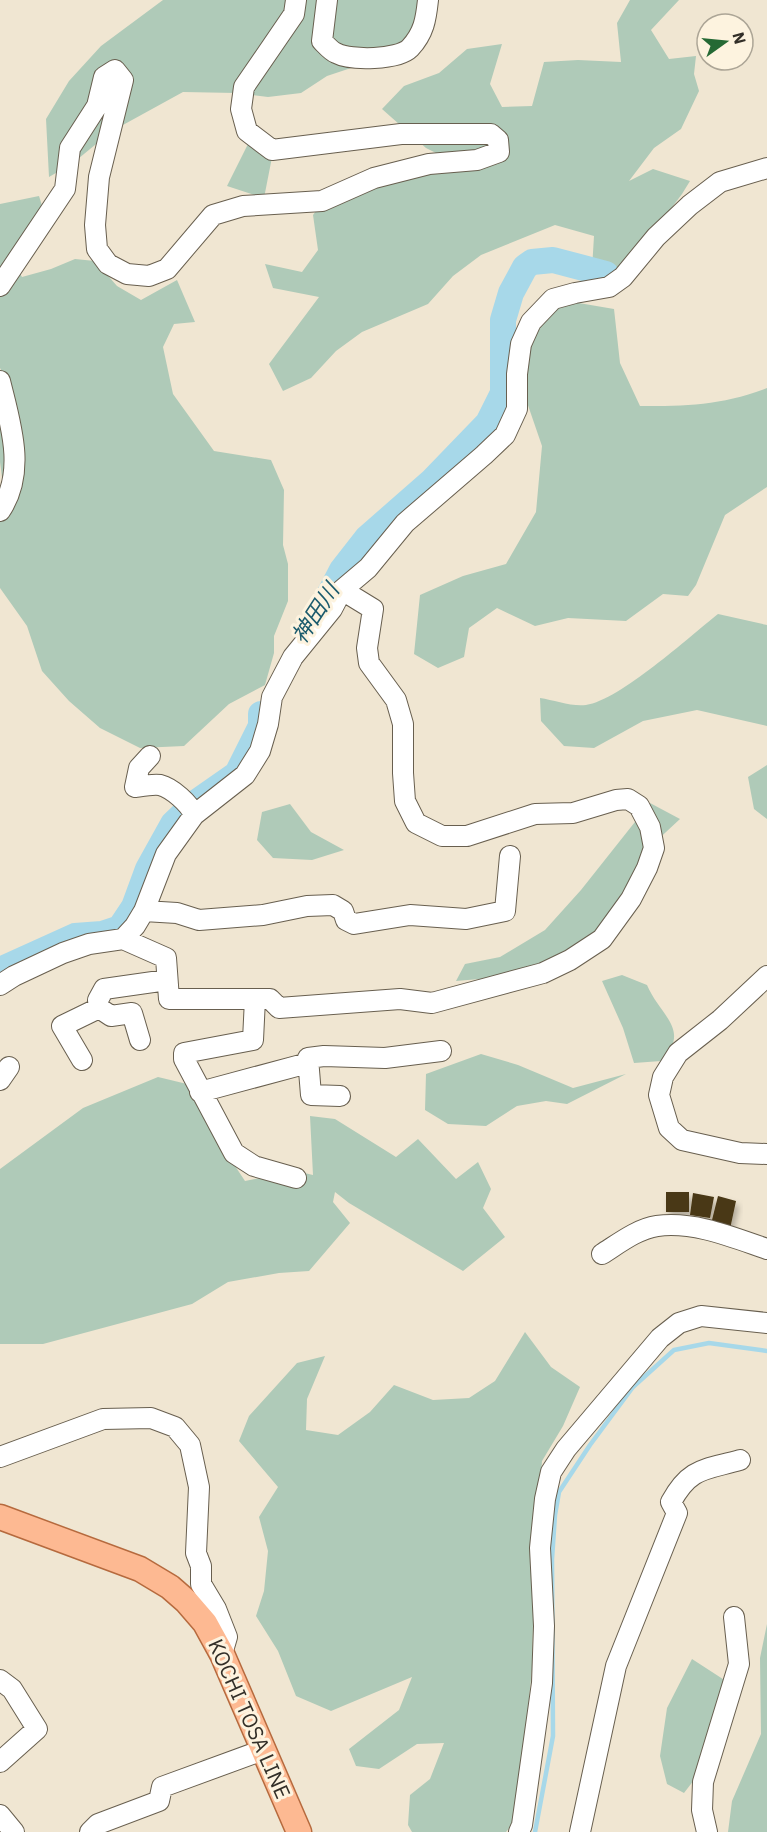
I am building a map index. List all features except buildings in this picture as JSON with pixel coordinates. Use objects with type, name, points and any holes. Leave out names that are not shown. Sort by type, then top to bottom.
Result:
[{"type":"main road","name":"KOCHI TOSA LINE","points":[[0,1517],[140,1569],[170,1587],[186,1601],[205,1623],[222,1654],[263,1750],[293,1830]]},
{"type":"street","points":[[0,286],[65,189],[70,148],[97,106],[104,77],[115,70],[123,80],[99,177],[95,225],[97,249],[108,264],[127,274],[150,276],[167,269],[213,215],[243,206],[322,201],[375,178],[429,164],[477,160],[499,152],[498,140],[491,134],[401,134],[272,150],[247,131],[241,109],[243,87],[294,14],[296,0]]},
{"type":"street","points":[[327,0],[322,40],[334,53],[351,58],[381,58],[408,50],[425,25],[428,0]]},
{"type":"street","points":[[123,939],[135,926],[144,910],[166,854],[194,815],[245,775],[260,751],[268,724],[272,696],[293,657],[332,609],[342,590],[369,568],[405,524],[505,435],[517,409],[517,374],[521,344],[531,322],[553,298],[575,292],[609,288],[623,277],[656,237],[690,205],[720,182],[767,168]]},
{"type":"street","points":[[0,381],[11,426],[16,464],[11,489],[0,511]]},
{"type":"street","points":[[0,985],[63,953],[88,944],[123,939],[166,958],[169,999],[270,999],[279,1008],[400,999],[432,1003],[543,973],[570,960],[602,939],[631,899],[654,848],[650,827],[639,806],[628,799],[616,800],[573,813],[535,814],[467,836],[442,836],[416,823],[405,801],[403,723],[396,700],[369,663],[367,648],[373,609],[342,590]]},
{"type":"street","points":[[150,756],[139,768],[135,787],[161,785],[174,793],[192,810],[194,815]]},
{"type":"street","points":[[144,910],[177,913],[199,920],[263,915],[307,906],[333,905],[343,911],[346,920],[354,924],[410,915],[466,919],[505,911],[510,856]]},
{"type":"street","points":[[767,976],[720,1020],[678,1053],[663,1077],[659,1095],[669,1128],[682,1140],[740,1154],[767,1154]]},
{"type":"street","points":[[140,1040],[132,1013],[111,1016],[99,1008],[98,1000],[104,989],[167,980]]},
{"type":"street","points":[[255,999],[253,1041],[184,1053],[184,1059],[234,1153],[254,1166],[296,1178]]},
{"type":"street","points":[[82,1060],[62,1026],[99,1008]]},
{"type":"street","points":[[340,1096],[311,1095],[308,1058],[324,1056],[385,1058],[441,1051]]},
{"type":"street","points":[[200,1092],[308,1063]]},
{"type":"street","points":[[602,1254],[627,1238],[656,1226],[698,1227],[767,1249]]},
{"type":"street","points":[[519,1832],[522,1825],[542,1683],[544,1626],[540,1548],[545,1499],[551,1472],[566,1449],[660,1338],[679,1323],[701,1316],[767,1323]]},
{"type":"street","points":[[0,1457],[103,1419],[151,1418],[175,1427],[190,1445],[199,1487],[196,1553],[201,1566],[201,1584],[216,1609],[227,1637],[222,1654]]},
{"type":"street","points":[[580,1832],[616,1666],[677,1513],[671,1502],[681,1484],[696,1472],[740,1460]]},
{"type":"street","points":[[707,1832],[702,1810],[703,1782],[739,1664],[734,1617]]},
{"type":"street","points":[[0,1680],[12,1689],[37,1729],[0,1762]]},
{"type":"street","points":[[90,1832],[98,1824],[159,1801],[162,1787],[263,1750]]},
{"type":"street","points":[[0,1815],[14,1832]]},
{"type":"green space","points":[[163,0],[419,0],[419,36],[357,66],[327,76],[301,93],[268,97],[236,93],[183,92],[112,131],[73,163],[49,177],[46,119],[69,81],[101,46]]},
{"type":"green space","points":[[630,0],[679,0],[651,30],[669,59],[695,56],[694,74],[699,91],[681,129],[654,148],[629,181],[653,169],[690,181],[624,271],[592,269],[594,236],[555,225],[481,255],[453,276],[428,304],[362,332],[336,351],[311,378],[283,391],[269,364],[319,297],[273,288],[265,264],[302,272],[318,250],[313,215],[326,197],[350,200],[371,185],[438,154],[426,148],[382,109],[404,86],[439,73],[467,49],[502,44],[490,84],[502,107],[532,106],[544,62],[578,60],[621,62],[617,23]]},
{"type":"green space","points":[[275,142],[264,198],[227,186],[248,144]]},
{"type":"green space","points":[[39,196],[45,215],[9,254],[22,277],[75,259],[95,261],[117,286],[141,300],[177,280],[195,322],[174,324],[163,347],[173,394],[214,451],[271,460],[284,490],[283,545],[288,564],[288,601],[274,636],[274,653],[265,685],[229,704],[184,746],[140,748],[100,728],[69,701],[42,671],[27,626],[0,588],[0,501],[4,493],[0,462],[0,377],[4,376],[0,368],[0,204]]},
{"type":"green space","points":[[567,301],[614,309],[620,363],[640,406],[673,406],[720,401],[767,388],[767,487],[725,515],[696,585],[688,596],[663,594],[626,621],[568,618],[535,626],[497,608],[469,628],[464,657],[438,668],[414,654],[420,595],[463,576],[506,564],[536,512],[542,446],[520,382],[535,328]]},
{"type":"green space","points":[[718,614],[767,625],[767,726],[697,710],[643,721],[594,748],[564,746],[541,721],[540,698],[581,705],[600,701],[654,666]]},
{"type":"green space","points":[[767,765],[767,819],[754,809],[748,777]]},
{"type":"green space","points":[[650,803],[680,819],[652,845],[643,863],[598,932],[556,957],[503,977],[456,981],[465,964],[500,957],[545,930],[581,890]]},
{"type":"green space","points":[[290,804],[311,832],[344,850],[312,860],[273,858],[257,840],[262,812]]},
{"type":"green space","points":[[622,975],[647,985],[670,1023],[674,1032],[674,1040],[670,1050],[661,1061],[634,1063],[623,1028],[602,981]]},
{"type":"green space","points":[[481,1054],[518,1065],[573,1088],[626,1074],[567,1104],[546,1101],[517,1106],[486,1126],[448,1124],[425,1110],[426,1074]]},
{"type":"green space","points":[[158,1077],[187,1084],[215,1136],[245,1181],[296,1171],[313,1175],[310,1116],[335,1119],[396,1157],[418,1139],[456,1179],[478,1162],[491,1189],[483,1208],[505,1237],[463,1271],[349,1203],[335,1192],[333,1202],[350,1223],[309,1271],[279,1273],[228,1282],[192,1304],[43,1344],[0,1344],[0,1169],[83,1108]]},
{"type":"green space","points":[[525,1332],[551,1367],[580,1387],[563,1426],[542,1461],[534,1578],[532,1669],[517,1818],[506,1832],[412,1832],[408,1825],[410,1795],[430,1779],[444,1743],[417,1744],[379,1769],[356,1766],[349,1749],[399,1710],[412,1677],[331,1711],[296,1696],[278,1651],[256,1616],[264,1591],[268,1551],[259,1517],[278,1487],[239,1441],[249,1416],[297,1363],[325,1356],[307,1399],[306,1430],[338,1435],[370,1412],[394,1385],[433,1400],[469,1398],[495,1381]]},
{"type":"green space","points":[[767,1624],[767,1832],[728,1832],[732,1801],[761,1734],[760,1658]]},
{"type":"green space","points":[[692,1659],[729,1683],[704,1767],[684,1793],[667,1784],[660,1756],[667,1708]]},
{"type":"waterway","name":"神田川","points":[[318,613],[342,570],[367,538],[432,481],[488,423],[503,393],[503,320],[511,293],[525,267],[532,262],[553,260],[606,274]]},
{"type":"waterway","name":"神田川","points":[[0,970],[75,936],[102,934],[120,928],[134,907],[148,869],[173,824],[194,804],[237,774],[261,726],[261,714]]},
{"type":"waterway","points":[[535,1832],[553,1736],[552,1559],[559,1492],[633,1387],[674,1350],[709,1343],[767,1351]]}]
